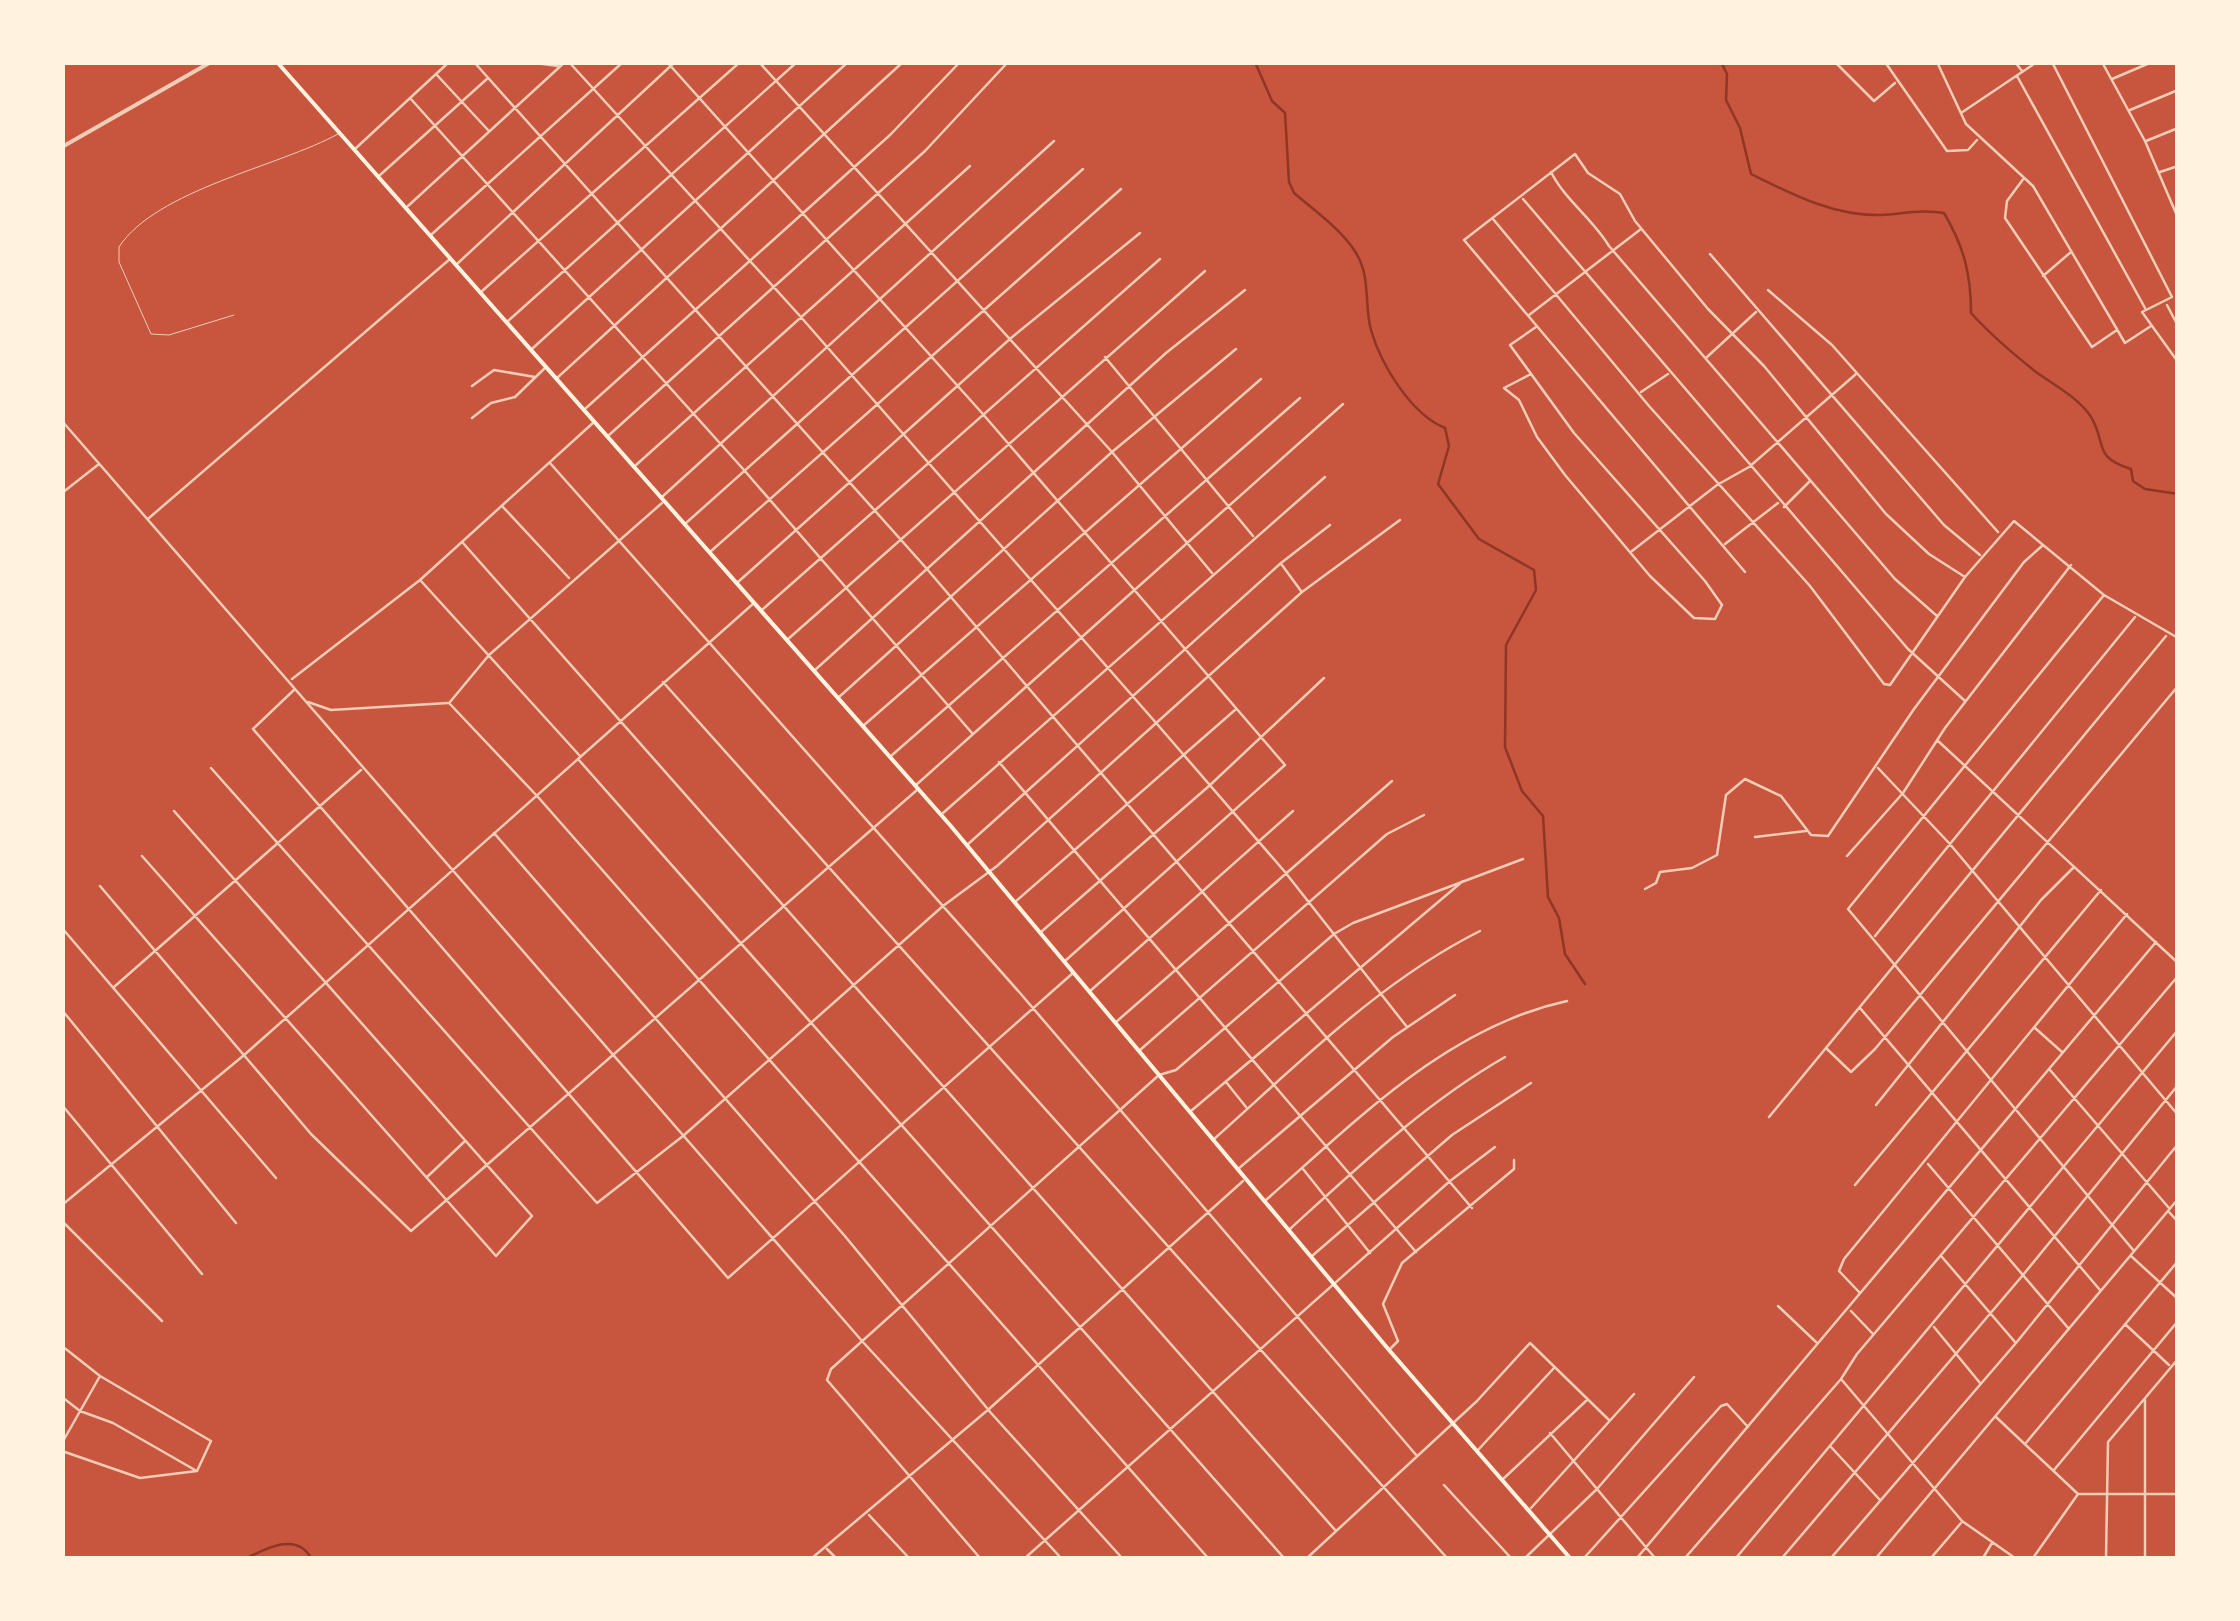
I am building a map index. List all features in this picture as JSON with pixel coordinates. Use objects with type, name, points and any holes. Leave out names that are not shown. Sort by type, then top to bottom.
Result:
[{"type":"main road","points":[[278,62],[988,870],[1389,1350],[1570,1558]]},
{"type":"street","points":[[62,147],[212,62]]},
{"type":"street","points":[[355,149],[449,62]]},
{"type":"street","points":[[474,62],[927,569],[1472,1208]]},
{"type":"street","points":[[528,62],[560,66]]},
{"type":"street","points":[[406,207],[567,62],[800,316],[1157,724],[1285,872],[1407,1027]]},
{"type":"street","points":[[431,235],[623,62]]},
{"type":"street","points":[[457,264],[675,62]]},
{"type":"street","points":[[481,292],[740,62]]},
{"type":"street","points":[[759,62],[1036,366],[1212,573]]},
{"type":"street","points":[[507,322],[797,62]]},
{"type":"street","points":[[532,349],[848,62]]},
{"type":"street","points":[[557,378],[904,62]]},
{"type":"street","points":[[608,436],[878,194],[1008,62]]},
{"type":"street","points":[[1835,62],[1874,101],[1896,83]]},
{"type":"street","points":[[1885,62],[1946,151],[1968,150],[1978,138]]},
{"type":"street","points":[[1937,62],[1960,114],[1978,138],[2026,177],[2125,343],[2151,326]]},
{"type":"street","points":[[2016,62],[2022,72]]},
{"type":"street","points":[[1960,114],[2037,62]]},
{"type":"street","points":[[2052,62],[2172,297],[2142,312],[2178,362]]},
{"type":"street","points":[[2102,62],[2130,110],[2176,205],[2178,218]]},
{"type":"street","points":[[2112,78],[2152,62]]},
{"type":"street","points":[[585,410],[854,167],[960,63]]},
{"type":"street","points":[[669,65],[982,413],[1285,765],[1064,962]]},
{"type":"street","points":[[436,74],[488,131]]},
{"type":"street","points":[[2017,76],[2146,310]]},
{"type":"street","points":[[378,176],[488,78]]},
{"type":"street","points":[[2130,110],[2178,90]]},
{"type":"street","points":[[410,98],[822,558],[972,733]]},
{"type":"street","points":[[2145,141],[2178,128]]},
{"type":"street","points":[[308,702],[331,710],[449,704],[488,655],[570,580],[621,540],[720,443],[1054,141]]},
{"type":"street","points":[[1745,572],[1464,240],[1575,154],[1588,173],[1620,194],[1642,228],[1886,514],[1929,554],[1965,577]]},
{"type":"street","points":[[635,466],[800,316],[908,226],[970,166]]},
{"type":"street","points":[[2158,173],[2178,166]]},
{"type":"street","points":[[685,524],[903,325],[1083,170]]},
{"type":"street","points":[[1552,172],[1895,579],[1938,617]]},
{"type":"street","points":[[2026,177],[2007,200],[2005,218],[2092,347],[2118,329]]},
{"type":"street","points":[[710,552],[1121,189]]},
{"type":"street","points":[[1522,198],[1779,502],[1914,654],[1965,702]]},
{"type":"street","points":[[1492,218],[1717,485],[1810,586],[1884,684],[1890,686],[1965,577],[2014,521],[2104,595],[2178,638]]},
{"type":"street","points":[[1528,316],[1642,228]]},
{"type":"street","points":[[737,583],[1011,338],[1140,233]]},
{"type":"street","points":[[2042,276],[2073,251]]},
{"type":"street","points":[[1710,254],[1944,525],[1982,556]]},
{"type":"street","points":[[148,518],[451,258]]},
{"type":"street","points":[[762,610],[1160,259]]},
{"type":"street","points":[[788,640],[1205,271]]},
{"type":"street","points":[[814,672],[1129,387],[1246,290]]},
{"type":"street","points":[[1768,290],[1820,332],[1999,534]]},
{"type":"street","points":[[2166,303],[2178,326]]},
{"type":"street","points":[[1707,357],[1757,311]]},
{"type":"street","points":[[1531,374],[1504,388],[1519,400],[1537,437],[1565,475],[1630,552],[1694,618],[1715,619],[1723,609],[1720,601],[1574,433],[1531,374],[1510,346],[1538,325]]},
{"type":"street","points":[[838,698],[1112,452],[1236,349]]},
{"type":"street","points":[[1105,357],[1230,504],[1254,538]]},
{"type":"street","points":[[472,418],[491,403],[515,397],[547,366]]},
{"type":"street","points":[[472,386],[494,370],[536,377]]},
{"type":"street","points":[[1640,393],[1669,373]]},
{"type":"street","points":[[1630,552],[1717,485],[1750,467],[1856,374]]},
{"type":"street","points":[[863,726],[977,628],[1004,599],[1031,582],[1261,379]]},
{"type":"street","points":[[890,757],[1300,398]]},
{"type":"street","points":[[100,886],[311,1134],[412,1232],[701,982],[972,733],[1343,404]]},
{"type":"street","points":[[62,421],[862,1341],[1061,1558]]},
{"type":"street","points":[[290,680],[420,580],[595,422]]},
{"type":"street","points":[[550,463],[1031,1006],[1417,1456]]},
{"type":"street","points":[[62,493],[99,464]]},
{"type":"street","points":[[941,816],[1325,477]]},
{"type":"street","points":[[1784,507],[1811,480]]},
{"type":"street","points":[[1724,544],[1779,502]]},
{"type":"street","points":[[502,506],[570,580]]},
{"type":"street","points":[[211,768],[598,1203],[684,1136],[853,984],[1048,820],[1302,592],[1400,520]]},
{"type":"street","points":[[966,846],[1281,564],[1330,525]]},
{"type":"street","points":[[462,542],[1336,1531]]},
{"type":"street","points":[[1645,889],[1656,883],[1660,872],[1692,868],[1717,855],[1726,795],[1745,779],[1781,796],[1816,838],[1828,836],[2024,562],[2042,546]]},
{"type":"street","points":[[1281,564],[1302,592]]},
{"type":"street","points":[[1847,856],[1903,793],[1965,702],[2072,566]]},
{"type":"street","points":[[420,580],[1284,1558]]},
{"type":"street","points":[[2104,595],[1967,768],[1848,909],[2090,1193],[2134,1251]]},
{"type":"street","points":[[62,1206],[243,1056],[755,602]]},
{"type":"street","points":[[1874,937],[2136,616]]},
{"type":"street","points":[[1769,1117],[2167,635]]},
{"type":"street","points":[[1040,934],[1209,786],[1324,678]]},
{"type":"street","points":[[664,682],[1446,1558]]},
{"type":"street","points":[[1826,1048],[1851,1072],[1886,1037],[2178,686]]},
{"type":"street","points":[[296,688],[253,729],[573,1094],[728,1278],[1073,972]]},
{"type":"street","points":[[449,704],[538,797],[1208,1558]]},
{"type":"street","points":[[1014,902],[1236,709]]},
{"type":"street","points":[[1937,740],[2178,963]]},
{"type":"street","points":[[999,762],[1416,1252]]},
{"type":"street","points":[[1877,767],[1949,843],[2178,1115]]},
{"type":"street","points":[[114,987],[362,769]]},
{"type":"street","points":[[1115,1023],[1392,781]]},
{"type":"street","points":[[142,856],[496,1256],[532,1216],[174,810]]},
{"type":"street","points":[[1090,992],[1293,811]]},
{"type":"street","points":[[1138,1051],[1387,834],[1424,814]]},
{"type":"street","points":[[1755,837],[1806,830]]},
{"type":"street","points":[[494,833],[1122,1558]]},
{"type":"street","points":[[980,1558],[827,1380],[830,1369],[1159,1075],[1176,1070],[1334,934],[1353,923],[1523,858]]},
{"type":"street","points":[[1876,1104],[2075,866]]},
{"type":"street","points":[[1190,1112],[1464,881]]},
{"type":"street","points":[[1855,1185],[2100,890]]},
{"type":"street","points":[[1861,1294],[1839,1267],[2127,914]]},
{"type":"street","points":[[62,928],[276,1178]]},
{"type":"street","points":[[1213,1140],[1421,963],[1480,931]]},
{"type":"street","points":[[1637,1558],[2156,942]]},
{"type":"street","points":[[1685,1558],[1841,1379],[2178,976]]},
{"type":"street","points":[[1238,1170],[1407,1027],[1455,995]]},
{"type":"street","points":[[1264,1201],[1382,1099],[1450,1048],[1524,1013],[1567,1001]]},
{"type":"street","points":[[1860,1008],[2009,1178],[2101,1292]]},
{"type":"street","points":[[62,1010],[236,1223]]},
{"type":"street","points":[[2034,1028],[2063,1052]]},
{"type":"street","points":[[1736,1558],[2178,1030]]},
{"type":"street","points":[[1288,1230],[1404,1126],[1464,1080],[1505,1056]]},
{"type":"street","points":[[2048,1069],[2178,1222]]},
{"type":"street","points":[[1226,1081],[1248,1109]]},
{"type":"street","points":[[1311,1257],[1428,1153],[1473,1118],[1531,1082]]},
{"type":"street","points":[[1782,1558],[2024,1275],[2178,1085]]},
{"type":"street","points":[[62,1105],[202,1274]]},
{"type":"street","points":[[426,1177],[466,1141]]},
{"type":"street","points":[[1832,1558],[2016,1343],[2178,1144]]},
{"type":"street","points":[[1025,1558],[1450,1181],[1496,1147]]},
{"type":"street","points":[[1389,1350],[1398,1341],[1384,1298],[1394,1274],[1514,1169],[1514,1160]]},
{"type":"street","points":[[1926,1162],[2070,1330]]},
{"type":"street","points":[[1302,1168],[1370,1254]]},
{"type":"street","points":[[812,1558],[989,1409],[1246,1178]]},
{"type":"street","points":[[1876,1558],[2178,1199]]},
{"type":"street","points":[[62,1220],[162,1321]]},
{"type":"street","points":[[2130,1256],[2178,1299]]},
{"type":"street","points":[[1942,1257],[2016,1343]]},
{"type":"street","points":[[2025,1444],[2178,1261]]},
{"type":"street","points":[[1778,1306],[1818,1343]]},
{"type":"street","points":[[1849,1308],[1874,1336]]},
{"type":"street","points":[[2053,1472],[2178,1321]]},
{"type":"street","points":[[2124,1324],[2171,1366]]},
{"type":"street","points":[[1932,1326],[1981,1384]]},
{"type":"street","points":[[1307,1558],[1453,1423],[1530,1343],[1609,1420]]},
{"type":"street","points":[[62,1346],[100,1376],[211,1441],[197,1471]]},
{"type":"street","points":[[2106,1558],[2108,1442],[2178,1359]]},
{"type":"street","points":[[1477,1451],[1554,1368]]},
{"type":"street","points":[[62,1442],[100,1376]]},
{"type":"street","points":[[1525,1558],[1597,1489],[1694,1377]]},
{"type":"street","points":[[1841,1379],[1962,1521],[2015,1558]]},
{"type":"street","points":[[1529,1510],[1634,1394]]},
{"type":"street","points":[[62,1397],[80,1411],[114,1424],[197,1471]]},
{"type":"street","points":[[2145,1398],[2145,1558]]},
{"type":"street","points":[[1501,1481],[1587,1399]]},
{"type":"street","points":[[1584,1558],[1624,1519],[1721,1406],[1727,1404],[1748,1427]]},
{"type":"street","points":[[1995,1416],[2078,1494],[2178,1494]]},
{"type":"street","points":[[1550,1434],[1655,1558]]},
{"type":"street","points":[[1831,1447],[1881,1501]]},
{"type":"street","points":[[62,1451],[140,1478],[197,1471]]},
{"type":"street","points":[[1444,1485],[1511,1558]]},
{"type":"street","points":[[2033,1558],[2078,1494]]},
{"type":"street","points":[[868,1514],[909,1558]]},
{"type":"street","points":[[1931,1558],[1962,1521]]},
{"type":"street","points":[[1983,1558],[1992,1544]]},
{"type":"street","points":[[826,1547],[836,1558]]},
{"type":"lane","points":[[234,315],[169,335],[151,334],[119,262],[119,247],[171,206],[262,163],[339,134]]},
{"type":"waterway","points":[[1255,62],[1272,101],[1285,113],[1289,182],[1294,193],[1336,229],[1356,253],[1364,272],[1371,330],[1382,358],[1409,400],[1445,428],[1449,446],[1438,484],[1479,539],[1534,570],[1536,590],[1506,645],[1505,747],[1522,791],[1543,816],[1548,897],[1559,918],[1565,954],[1585,984]]},
{"type":"waterway","points":[[1721,62],[1727,74],[1726,100],[1740,128],[1751,174],[1846,212],[1944,213],[1965,261],[1971,313],[2019,358],[2080,404],[2096,426],[2105,454],[2131,469],[2133,481],[2145,489],[2178,494]]},
{"type":"waterway","points":[[247,1558],[281,1544],[298,1546],[311,1558]]},
{"type":"waterway","points":[[136,1558],[152,1558]]}]
